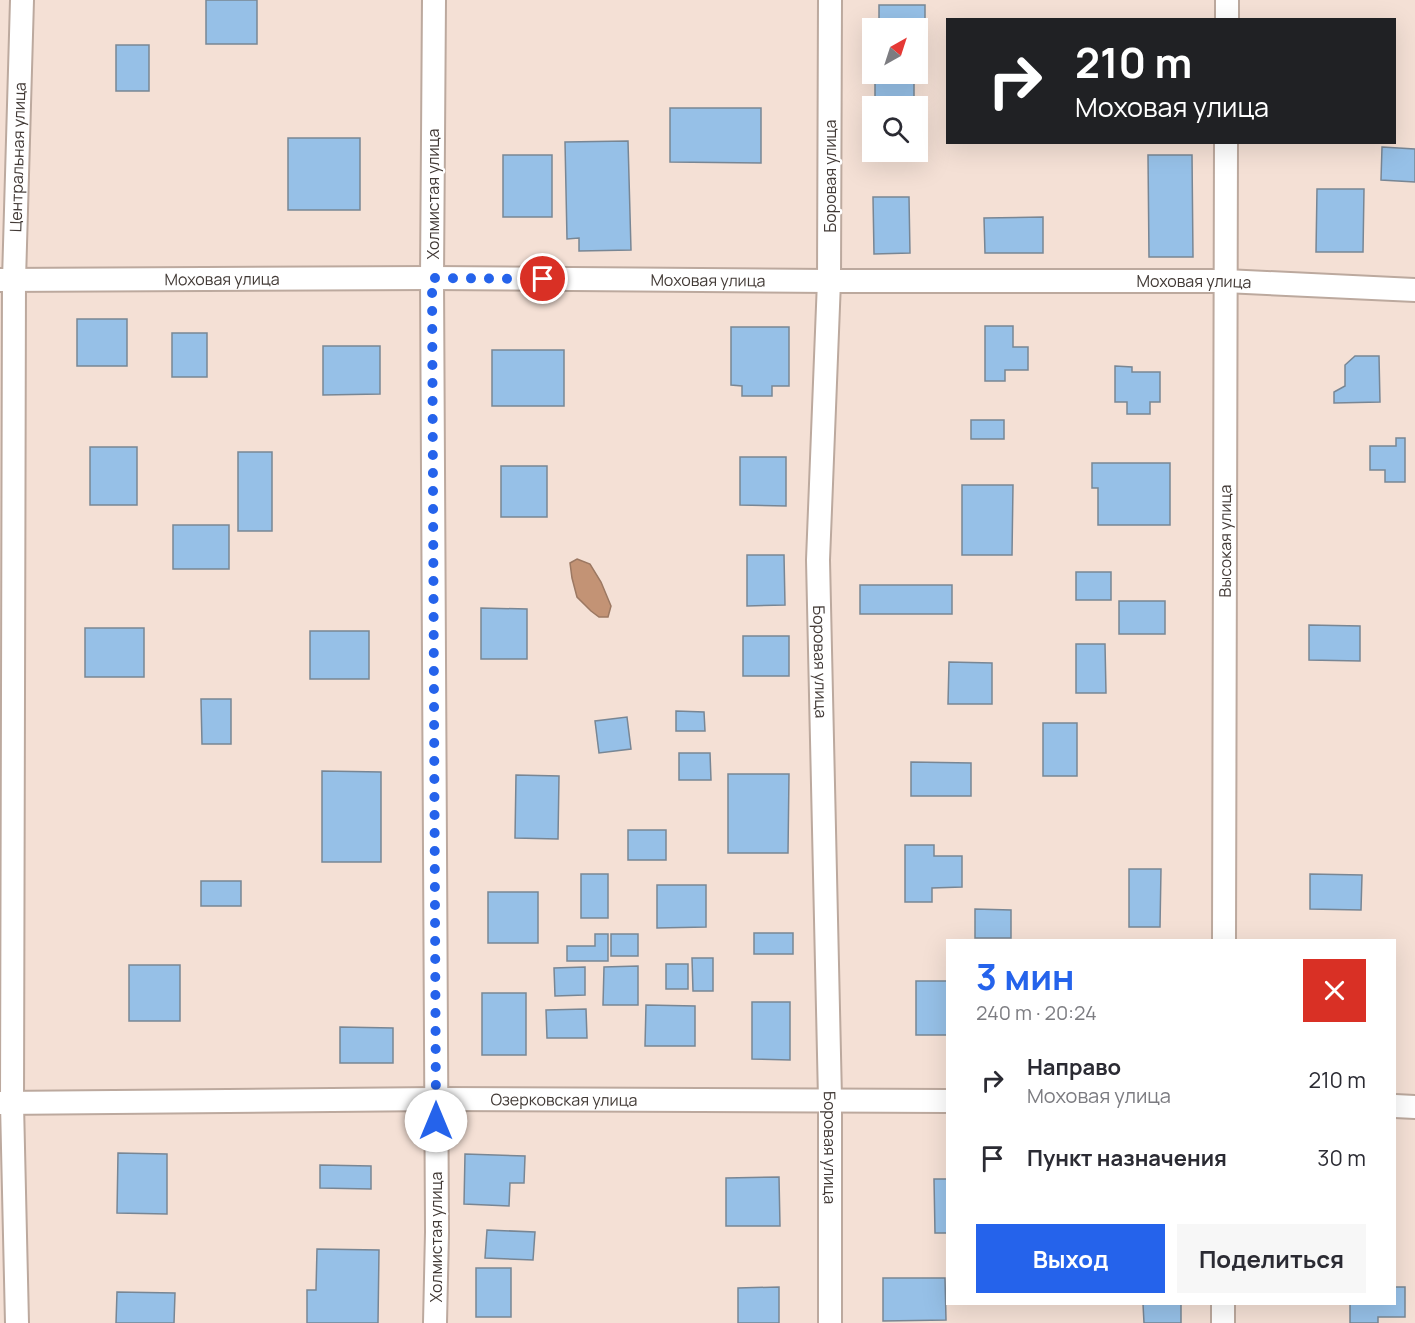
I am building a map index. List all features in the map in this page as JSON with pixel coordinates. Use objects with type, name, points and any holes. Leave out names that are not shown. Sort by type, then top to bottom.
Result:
[{"type":"street","name":"Центральная улица","points":[[17,1323],[6,1103],[7,280],[22,0]]},
{"type":"street","name":"Холмистая улица","points":[[434,0],[432,278],[435,1323]]},
{"type":"street","name":"Боровая улица","points":[[830,0],[829,281],[818,560],[830,1099],[830,1323]]},
{"type":"street","points":[[1227,0],[1227,18]]},
{"type":"street","name":"Высокая улица","points":[[1224,939],[1226,144]]},
{"type":"street","name":"Моховая улица","points":[[7,280],[432,278],[1225,281],[1415,290]]},
{"type":"street","name":"Озерковская улица","points":[[6,1103],[436,1099],[946,1101]]},
{"type":"street","points":[[1396,1106],[1415,1107]]},
{"type":"street","points":[[1222,1323],[1223,1305]]},
{"type":"shaded area","points":[[577,559],[590,564],[601,582],[611,606],[608,617],[599,617],[577,597],[570,563]]},
{"type":"building","points":[[206,0],[257,0],[257,44],[206,44]]},
{"type":"building","points":[[879,5],[925,5],[925,18],[879,18]]},
{"type":"building","points":[[116,45],[149,45],[149,91],[116,91]]},
{"type":"building","points":[[875,84],[914,84],[914,96],[875,96]]},
{"type":"building","points":[[670,108],[761,108],[761,163],[670,162]]},
{"type":"building","points":[[288,138],[360,138],[360,210],[288,210]]},
{"type":"building","points":[[628,141],[631,250],[579,251],[579,238],[567,239],[565,142]]},
{"type":"building","points":[[1382,147],[1415,149],[1415,182],[1381,180]]},
{"type":"building","points":[[503,155],[552,155],[552,217],[503,217]]},
{"type":"building","points":[[1148,155],[1192,155],[1193,257],[1149,257]]},
{"type":"building","points":[[1317,189],[1364,189],[1363,252],[1316,252]]},
{"type":"building","points":[[873,197],[909,197],[910,253],[874,254]]},
{"type":"building","points":[[1043,217],[1043,253],[985,253],[984,218]]},
{"type":"building","points":[[77,319],[127,319],[127,366],[77,366]]},
{"type":"building","points":[[985,326],[1013,326],[1013,347],[1028,347],[1028,370],[1005,370],[1005,381],[985,381]]},
{"type":"building","points":[[731,327],[789,327],[789,386],[772,386],[772,396],[742,396],[742,386],[731,385]]},
{"type":"building","points":[[172,333],[207,333],[207,377],[172,377]]},
{"type":"building","points":[[323,346],[380,346],[380,394],[323,395]]},
{"type":"building","points":[[492,350],[564,350],[564,406],[492,406]]},
{"type":"building","points":[[1355,356],[1379,356],[1380,402],[1334,403],[1334,392],[1345,386],[1345,365]]},
{"type":"building","points":[[1115,366],[1132,367],[1132,372],[1160,372],[1160,402],[1150,402],[1150,414],[1127,414],[1127,402],[1115,402]]},
{"type":"building","points":[[971,420],[1004,420],[1004,439],[971,439]]},
{"type":"building","points":[[1396,438],[1405,438],[1405,482],[1385,482],[1385,470],[1370,470],[1370,446],[1396,446]]},
{"type":"building","points":[[90,447],[137,447],[137,505],[90,505]]},
{"type":"building","points":[[238,452],[272,452],[272,531],[238,531]]},
{"type":"building","points":[[740,457],[786,457],[786,506],[740,505]]},
{"type":"building","points":[[1092,463],[1170,463],[1170,525],[1098,525],[1098,488],[1092,488]]},
{"type":"building","points":[[501,466],[547,466],[547,517],[501,517]]},
{"type":"building","points":[[962,485],[1013,485],[1012,555],[962,555]]},
{"type":"building","points":[[173,525],[229,525],[229,569],[173,569]]},
{"type":"building","points":[[747,555],[784,555],[785,605],[747,606]]},
{"type":"building","points":[[1076,572],[1111,572],[1111,600],[1076,600]]},
{"type":"building","points":[[860,585],[952,585],[952,614],[860,614]]},
{"type":"building","points":[[1119,601],[1165,601],[1165,634],[1119,634]]},
{"type":"building","points":[[481,608],[527,609],[527,659],[481,659]]},
{"type":"building","points":[[1309,625],[1360,626],[1360,661],[1309,660]]},
{"type":"building","points":[[85,628],[144,628],[144,677],[85,677]]},
{"type":"building","points":[[310,631],[369,631],[369,679],[310,679]]},
{"type":"building","points":[[743,636],[789,636],[789,676],[743,676]]},
{"type":"building","points":[[1076,644],[1105,644],[1106,693],[1076,693]]},
{"type":"building","points":[[949,662],[992,663],[992,704],[948,704]]},
{"type":"building","points":[[201,699],[231,699],[231,744],[202,744]]},
{"type":"building","points":[[676,711],[704,712],[705,731],[676,731]]},
{"type":"building","points":[[627,717],[631,749],[599,753],[595,721]]},
{"type":"building","points":[[1043,723],[1077,723],[1077,776],[1043,776]]},
{"type":"building","points":[[679,753],[710,753],[711,780],[679,780]]},
{"type":"building","points":[[911,762],[971,763],[971,796],[911,796]]},
{"type":"building","points":[[322,771],[381,772],[381,862],[322,862]]},
{"type":"building","points":[[728,774],[789,774],[788,853],[728,853]]},
{"type":"building","points":[[516,775],[559,776],[558,839],[515,838]]},
{"type":"building","points":[[628,830],[666,830],[666,860],[628,860]]},
{"type":"building","points":[[905,845],[934,845],[934,856],[962,856],[962,887],[932,888],[932,902],[905,902]]},
{"type":"building","points":[[1129,869],[1161,869],[1160,927],[1129,927]]},
{"type":"building","points":[[581,874],[608,874],[608,918],[581,918]]},
{"type":"building","points":[[1310,874],[1362,875],[1361,910],[1310,909]]},
{"type":"building","points":[[201,881],[241,881],[241,906],[201,906]]},
{"type":"building","points":[[657,885],[706,885],[706,927],[657,928]]},
{"type":"building","points":[[488,892],[538,892],[538,943],[488,943]]},
{"type":"building","points":[[975,909],[1011,910],[1011,938],[975,938]]},
{"type":"building","points":[[754,933],[793,933],[793,954],[754,954]]},
{"type":"building","points":[[595,934],[608,934],[608,961],[567,961],[567,946],[595,946]]},
{"type":"building","points":[[611,934],[638,934],[638,956],[611,956]]},
{"type":"building","points":[[692,958],[713,958],[713,991],[693,991]]},
{"type":"building","points":[[666,964],[688,964],[688,989],[666,989]]},
{"type":"building","points":[[129,965],[180,965],[180,1021],[129,1021]]},
{"type":"building","points":[[638,966],[638,1005],[603,1005],[604,967]]},
{"type":"building","points":[[585,967],[585,995],[555,996],[554,968]]},
{"type":"building","points":[[916,981],[946,981],[946,1035],[916,1035]]},
{"type":"building","points":[[482,993],[526,993],[526,1055],[482,1055]]},
{"type":"building","points":[[752,1002],[790,1002],[790,1060],[752,1059]]},
{"type":"building","points":[[646,1005],[695,1006],[695,1046],[645,1046]]},
{"type":"building","points":[[586,1009],[587,1038],[547,1038],[546,1010]]},
{"type":"building","points":[[340,1027],[393,1028],[393,1063],[340,1063]]},
{"type":"building","points":[[118,1153],[167,1154],[167,1214],[117,1213]]},
{"type":"building","points":[[465,1154],[525,1156],[524,1183],[510,1183],[509,1206],[464,1204]]},
{"type":"building","points":[[320,1165],[371,1166],[371,1189],[320,1188]]},
{"type":"building","points":[[779,1177],[780,1226],[726,1226],[726,1178]]},
{"type":"building","points":[[934,1179],[946,1179],[946,1233],[935,1233]]},
{"type":"building","points":[[487,1230],[535,1232],[533,1260],[485,1258]]},
{"type":"building","points":[[317,1249],[379,1250],[378,1323],[307,1323],[307,1290],[316,1290]]},
{"type":"building","points":[[476,1268],[511,1268],[511,1317],[476,1317]]},
{"type":"building","points":[[883,1278],[945,1278],[946,1320],[883,1321]]},
{"type":"building","points":[[779,1287],[779,1323],[738,1323],[738,1288]]},
{"type":"building","points":[[1396,1287],[1405,1287],[1405,1317],[1378,1317],[1378,1323],[1350,1323],[1350,1305],[1396,1305]]},
{"type":"building","points":[[117,1292],[175,1293],[174,1323],[116,1323]]},
{"type":"building","points":[[1143,1305],[1181,1305],[1181,1323],[1144,1323]]},
{"type":"route","points":[[436,1121],[432,278],[543,279]]}]
